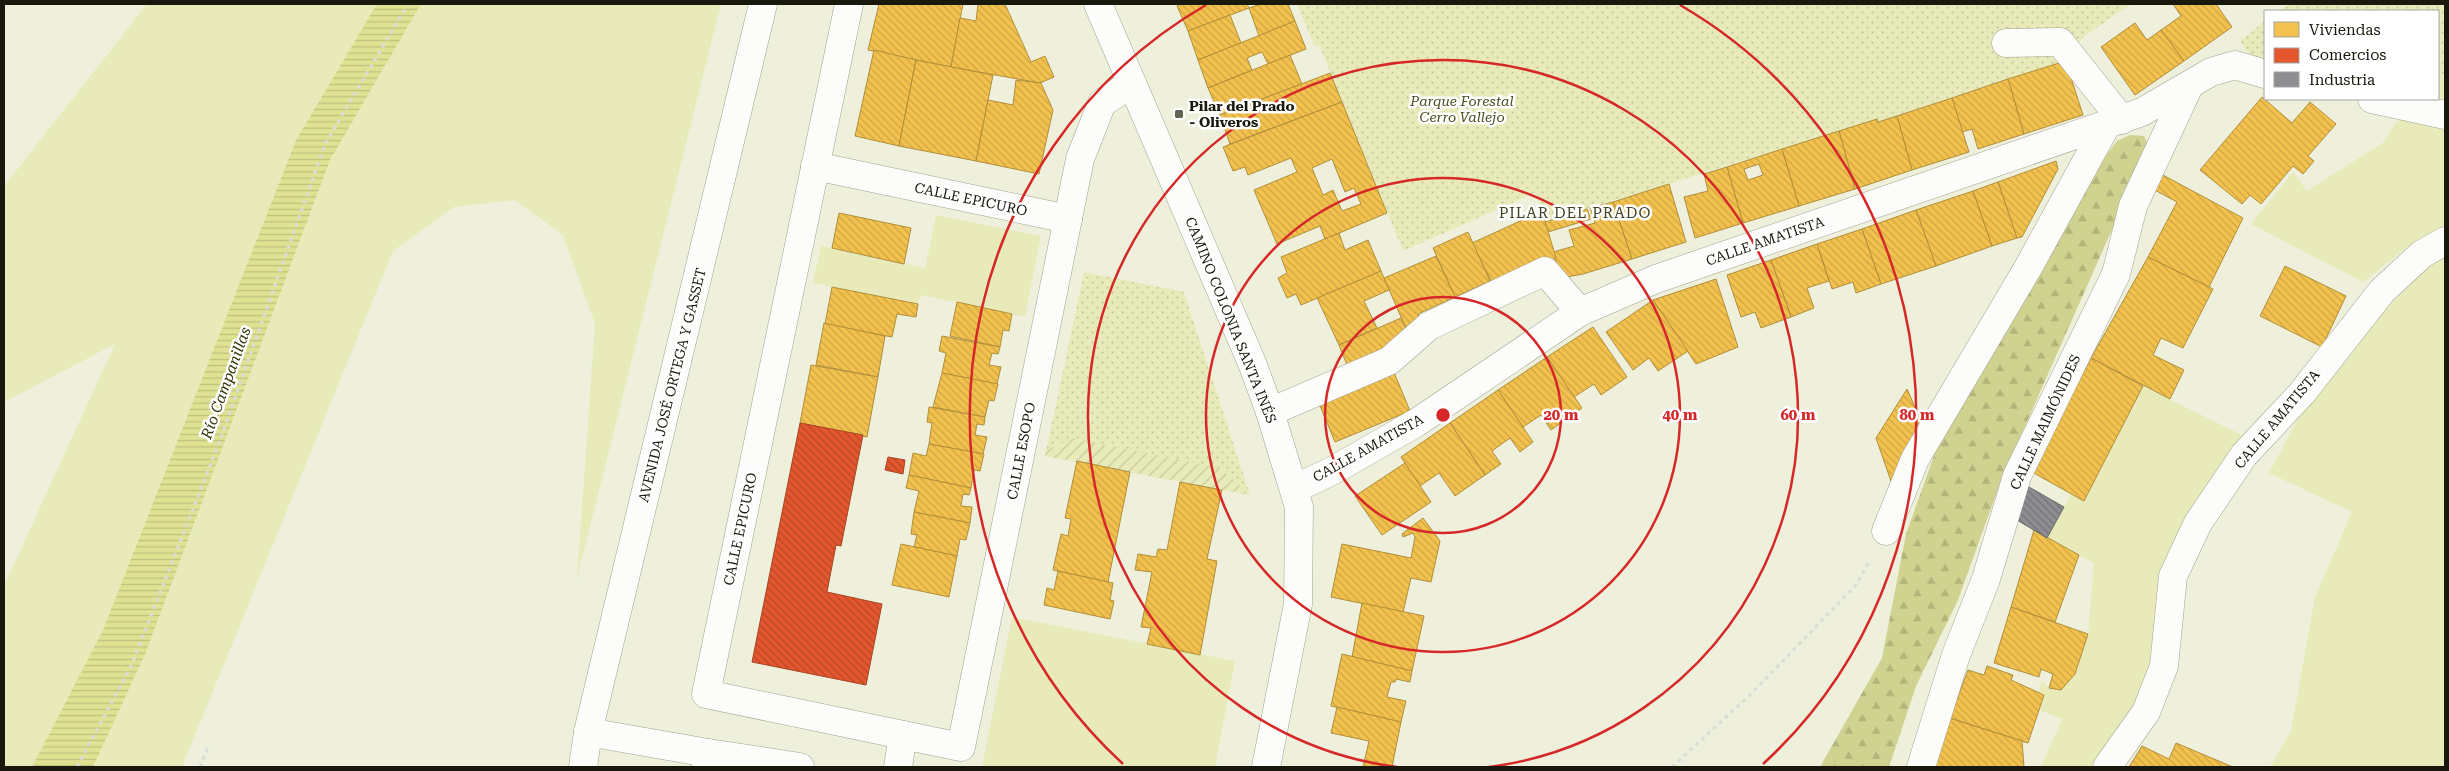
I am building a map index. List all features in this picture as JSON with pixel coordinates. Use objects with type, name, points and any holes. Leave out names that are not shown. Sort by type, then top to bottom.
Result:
[{"type":"street","name":"AVENIDA JOSÉ ORTEGA Y GASSET","points":[[583,767],[588,732],[763,4]]},
{"type":"street","name":"CALLE EPICURO","points":[[849,4],[706,694],[903,735]]},
{"type":"street","name":"CAMINO COLONIA SANTA INÉS","points":[[1098,4],[1209,260],[1270,412],[1300,507],[1298,604],[1266,767]]},
{"type":"street","points":[[1886,531],[1915,459],[2115,122],[2060,42],[2006,43]]},
{"type":"street","name":"CALLE AMATISTA","points":[[1294,489],[1332,471],[1416,422],[1580,312],[1656,278],[2142,112],[2211,72],[2235,66],[2264,74]]},
{"type":"street","name":"CALLE ESOPO","points":[[903,735],[961,747],[1080,159],[1102,103],[1132,83]]},
{"type":"street","name":"CALLE MAIMÓNIDES","points":[[1921,767],[1956,655],[1986,579],[2017,476],[2116,274],[2133,206],[2189,86]]},
{"type":"street","points":[[2377,100],[2445,115]]},
{"type":"street","name":"CALLE EPICURO","points":[[815,166],[1068,219]]},
{"type":"street","name":"CALLE AMATISTA","points":[[2107,767],[2116,751],[2146,712],[2164,666],[2173,576],[2198,523],[2244,455],[2302,393],[2382,291],[2422,254],[2445,241]]},
{"type":"street","points":[[1270,412],[1388,361],[1429,326],[1545,271],[1580,312]]},
{"type":"street","points":[[588,732],[707,760],[800,767]]},
{"type":"street","points":[[898,767],[903,735]]},
{"type":"path","points":[[77,767],[132,664],[219,443],[325,144],[408,4]]},
{"type":"path","points":[[1672,767],[1751,694],[1856,585],[1886,531]]},
{"type":"path","points":[[200,767],[208,747]]},
{"type":"green space","points":[[147,4],[377,4],[296,140],[103,630],[32,767],[4,767],[4,586],[115,344],[4,402],[4,186]]},
{"type":"green space","points":[[421,4],[721,4],[577,578],[595,324],[563,235],[515,200],[454,207],[393,251],[182,767],[93,767],[146,652],[330,160]]},
{"type":"green space","name":"Parque Forestal Cerro Vallejo","points":[[1297,4],[2131,4],[2086,35],[2059,63],[1897,116],[1839,131],[1545,222],[1535,193],[1403,251],[1319,45],[1315,47]]},
{"type":"green space","points":[[2288,4],[2445,4],[2445,76],[2439,79],[2439,10],[2280,10]]},
{"type":"green space","points":[[2264,22],[2264,61],[2251,57],[2240,41]]},
{"type":"green space","points":[[2445,76],[2445,102],[2434,100],[2439,100],[2439,79]]},
{"type":"green space","points":[[2407,115],[2445,126],[2445,228],[2413,243],[2363,282],[2251,224],[2293,172],[2307,191],[2384,142],[2395,123]]},
{"type":"green space","points":[[2130,135],[2144,136],[2149,146],[2002,478],[1958,600],[1916,686],[1889,767],[1820,767],[1882,658],[1906,534],[1941,436],[2102,161],[2117,141]]},
{"type":"green space","points":[[936,215],[1041,236],[1025,317],[921,295],[918,304],[813,283],[821,246],[925,268]]},
{"type":"green space","points":[[2445,254],[2445,767],[2270,767],[2291,731],[2315,597],[2352,512],[2269,473],[2299,417],[2370,324],[2439,256]]},
{"type":"green space","points":[[1084,272],[1184,292],[1250,495],[1045,456]]},
{"type":"green space","points":[[2143,386],[2244,436],[2192,511],[2149,685],[2092,767],[2041,767],[2062,719],[2039,710],[2044,695],[2038,692],[2042,681],[2049,688],[2061,690],[2075,674],[2088,634],[2094,563],[2047,538],[2071,494],[2084,500]]},
{"type":"green space","points":[[1072,438],[1220,468],[1250,495],[1045,456],[1046,451]]},
{"type":"green space","points":[[1012,617],[1235,661],[1215,767],[982,767]]},
{"type":"water","name":"Río Campanillas","points":[[377,4],[421,4],[330,160],[146,652],[93,767],[32,767],[103,630],[296,140]]},
{"type":"building: Viviendas","points":[[879,4],[963,4],[951,67],[868,50]]},
{"type":"building: Viviendas","points":[[978,4],[1005,4],[1031,62],[1045,56],[1054,77],[1040,83],[951,67],[960,18],[976,21]]},
{"type":"building: Viviendas","points":[[1182,4],[1247,4],[1249,8],[1188,31],[1177,6]]},
{"type":"building: Viviendas","points":[[1261,4],[1288,4],[1295,21],[1259,36],[1249,8]]},
{"type":"building: Viviendas","points":[[2173,4],[2216,4],[2232,27],[2184,61],[2161,30],[2181,16]]},
{"type":"building: Viviendas","points":[[1230,15],[1241,43],[1198,60],[1188,31]]},
{"type":"building: Viviendas","points":[[1295,21],[1306,49],[1268,64],[1262,52],[1247,58],[1252,70],[1208,88],[1198,60]]},
{"type":"building: Viviendas","points":[[2135,23],[2147,40],[2161,30],[2184,61],[2135,95],[2101,47]]},
{"type":"building: Viviendas","points":[[874,50],[916,60],[899,146],[855,136]]},
{"type":"building: Viviendas","points":[[1290,55],[1302,84],[1220,115],[1208,88]]},
{"type":"building: Viviendas","points":[[916,60],[993,75],[976,161],[899,146]]},
{"type":"building: Viviendas","points":[[2059,63],[2071,78],[2083,115],[2024,134],[2008,79]]},
{"type":"building: Viviendas","points":[[1330,73],[1342,102],[1230,144],[1220,115]]},
{"type":"building: Viviendas","points":[[2008,79],[2024,134],[1978,149],[1972,129],[1962,132],[1952,98]]},
{"type":"building: Viviendas","points":[[1016,80],[1041,83],[1053,110],[1039,174],[976,161],[988,100],[1013,105]]},
{"type":"building: Viviendas","points":[[2262,97],[2292,123],[2310,102],[2336,124],[2308,156],[2314,161],[2303,174],[2293,166],[2261,204],[2250,195],[2242,204],[2200,170]]},
{"type":"building: Viviendas","points":[[1952,98],[1969,152],[1912,170],[1897,116]]},
{"type":"building: Viviendas","points":[[1342,102],[1387,213],[1325,239],[1320,226],[1277,244],[1254,190],[1297,172],[1291,158],[1248,175],[1245,167],[1233,171],[1223,147]],"holes":[[[1332,159],[1345,192],[1354,188],[1361,204],[1342,211],[1333,190],[1323,195],[1312,168]]]},
{"type":"building: Viviendas","points":[[1897,116],[1912,170],[1855,189],[1839,131],[1877,119],[1878,122]]},
{"type":"building: Viviendas","points":[[1839,131],[1855,189],[1799,206],[1782,149]]},
{"type":"building: Viviendas","points":[[1782,149],[1799,206],[1743,223],[1727,167]],"holes":[[[1759,164],[1763,175],[1748,180],[1744,169]]]},
{"type":"building: Viviendas","points":[[2056,161],[2058,169],[2022,237],[2017,238],[1998,182]]},
{"type":"building: Viviendas","points":[[1727,167],[1743,223],[1695,238],[1684,197],[1708,191],[1704,174]]},
{"type":"building: Viviendas","points":[[2161,174],[2243,218],[2209,287],[2148,257],[2177,202],[2153,189]]},
{"type":"building: Viviendas","points":[[1998,182],[2017,238],[1992,246],[1973,191]]},
{"type":"building: Viviendas","points":[[1669,184],[1686,242],[1632,259],[1613,202]]},
{"type":"building: Viviendas","points":[[1973,191],[1992,246],[1936,266],[1916,210]]},
{"type":"building: Viviendas","points":[[1613,202],[1632,259],[1583,274],[1561,278],[1553,252],[1574,246],[1569,230],[1595,223],[1590,208]]},
{"type":"building: Viviendas","points":[[1587,209],[1591,219],[1548,232],[1545,222]]},
{"type":"building: Viviendas","points":[[1916,210],[1936,266],[1881,284],[1862,229]]},
{"type":"building: Viviendas","points":[[1542,211],[1556,258],[1495,289],[1472,243]]},
{"type":"building: Viviendas","points":[[839,213],[911,228],[904,264],[832,248]]},
{"type":"building: Viviendas","points":[[1862,229],[1881,284],[1856,293],[1853,282],[1832,289],[1817,244]]},
{"type":"building: Viviendas","points":[[1468,232],[1490,281],[1455,297],[1433,248]]},
{"type":"building: Viviendas","points":[[1339,233],[1345,250],[1368,240],[1381,271],[1301,305],[1296,294],[1287,298],[1278,278],[1287,273],[1281,257]]},
{"type":"building: Viviendas","points":[[1817,244],[1829,281],[1807,288],[1814,308],[1791,317],[1771,260]]},
{"type":"building: Viviendas","points":[[1436,256],[1455,297],[1418,314],[1423,324],[1408,333],[1384,278]]},
{"type":"building: Viviendas","points":[[2148,257],[2213,289],[2183,348],[2161,338],[2153,355],[2184,370],[2170,399],[2091,358]]},
{"type":"building: Viviendas","points":[[1771,260],[1791,317],[1761,328],[1755,312],[1741,317],[1727,275]]},
{"type":"building: Viviendas","points":[[2285,266],[2346,296],[2322,347],[2260,316]]},
{"type":"building: Viviendas","points":[[1381,271],[1389,290],[1364,301],[1377,328],[1339,345],[1317,298]]},
{"type":"building: Viviendas","points":[[1716,279],[1738,347],[1696,364],[1653,300]]},
{"type":"building: Viviendas","points":[[832,287],[918,304],[916,317],[897,314],[892,337],[825,324]]},
{"type":"building: Viviendas","points":[[1653,300],[1688,351],[1658,371],[1649,358],[1633,370],[1606,332]]},
{"type":"building: Viviendas","points":[[957,302],[1012,314],[1009,331],[1003,330],[1000,347],[950,336]]},
{"type":"building: Viviendas","points":[[1401,318],[1408,333],[1349,370],[1339,345]]},
{"type":"building: Viviendas","points":[[824,323],[885,336],[878,377],[816,365]]},
{"type":"building: Viviendas","points":[[1593,327],[1627,377],[1601,395],[1594,384],[1574,397],[1547,357]]},
{"type":"building: Viviendas","points":[[942,336],[1000,347],[998,354],[992,353],[989,365],[1001,367],[997,384],[942,373],[946,353],[939,351]]},
{"type":"building: Viviendas","points":[[1547,357],[1582,408],[1551,430],[1541,415],[1523,427],[1498,390]]},
{"type":"building: Viviendas","points":[[2091,358],[2143,386],[2084,501],[2032,472]]},
{"type":"building: Viviendas","points":[[811,365],[878,377],[867,437],[800,423]]},
{"type":"building: Viviendas","points":[[1393,370],[1410,411],[1335,442],[1318,401]]},
{"type":"building: Viviendas","points":[[942,373],[998,384],[994,401],[989,400],[985,417],[933,407]]},
{"type":"building: Viviendas","points":[[1907,389],[1920,419],[1892,484],[1876,438]]},
{"type":"building: Viviendas","points":[[1498,390],[1533,442],[1520,452],[1510,438],[1492,451],[1501,464],[1485,475],[1450,423]]},
{"type":"building: Viviendas","points":[[929,407],[985,417],[984,425],[977,424],[975,435],[987,437],[983,454],[929,444],[932,423],[927,422]]},
{"type":"building: Viviendas","points":[[1450,423],[1485,475],[1455,496],[1439,473],[1420,486],[1401,457]]},
{"type":"building: Viviendas","points":[[929,444],[984,454],[980,471],[974,470],[971,488],[909,475],[913,453],[926,456]]},
{"type":"building: Viviendas","points":[[1077,461],[1130,472],[1108,582],[1053,570],[1061,534],[1068,536],[1071,519],[1065,518]]},
{"type":"building: Viviendas","points":[[1405,463],[1431,502],[1382,535],[1355,496]]},
{"type":"building: Viviendas","points":[[909,475],[971,488],[969,495],[963,494],[961,506],[972,507],[970,523],[914,512],[919,491],[906,488]]},
{"type":"building: Viviendas","points":[[1180,482],[1222,490],[1207,559],[1217,561],[1200,655],[1147,644],[1151,628],[1141,627],[1152,572],[1135,570],[1138,554],[1156,557],[1158,549],[1167,550]]},
{"type":"building: Viviendas","points":[[914,512],[970,523],[966,540],[960,539],[957,556],[914,547],[917,535],[911,534]]},
{"type":"building: Viviendas","points":[[1423,518],[1440,541],[1431,582],[1411,578],[1403,612],[1331,597],[1342,544],[1411,558],[1415,537],[1413,533],[1403,537],[1402,534]]},
{"type":"building: Viviendas","points":[[2034,530],[2079,555],[2055,622],[2011,607]]},
{"type":"building: Viviendas","points":[[901,544],[957,556],[949,597],[892,585]]},
{"type":"building: Viviendas","points":[[1058,571],[1113,583],[1110,600],[1114,601],[1110,619],[1044,605],[1047,588],[1054,590]]},
{"type":"building: Viviendas","points":[[1362,603],[1424,616],[1412,671],[1352,657]]},
{"type":"building: Viviendas","points":[[2011,607],[2088,634],[2075,674],[2061,690],[2049,688],[2053,674],[2041,669],[2039,677],[1994,663]]},
{"type":"building: Viviendas","points":[[1342,654],[1412,671],[1410,682],[1396,679],[1395,682],[1391,682],[1387,697],[1406,701],[1401,722],[1331,706]]},
{"type":"building: Viviendas","points":[[1987,666],[2013,675],[2011,680],[2044,695],[2028,743],[1950,718],[1968,670],[1984,675]]},
{"type":"building: Viviendas","points":[[1337,707],[1401,722],[1392,767],[1363,767],[1369,741],[1331,733]]},
{"type":"building: Viviendas","points":[[1946,717],[2022,741],[2024,767],[1935,767]]},
{"type":"building: Viviendas","points":[[2176,743],[2233,767],[2129,767],[2142,746],[2169,759]]},
{"type":"building: Comercios","points":[[800,423],[863,435],[841,546],[836,545],[827,592],[882,604],[866,685],[752,662]]},
{"type":"building: Comercios","points":[[888,457],[905,460],[903,474],[885,470]]},
{"type":"building: Industria","points":[[2029,487],[2064,507],[2047,538],[2017,520]]},
{"type":"place","name":"Pilar del Prado - Oliveros","points":[[1179,114]]},
{"type":"district","name":"PILAR DEL PRADO","points":[[1575,213]]}]
